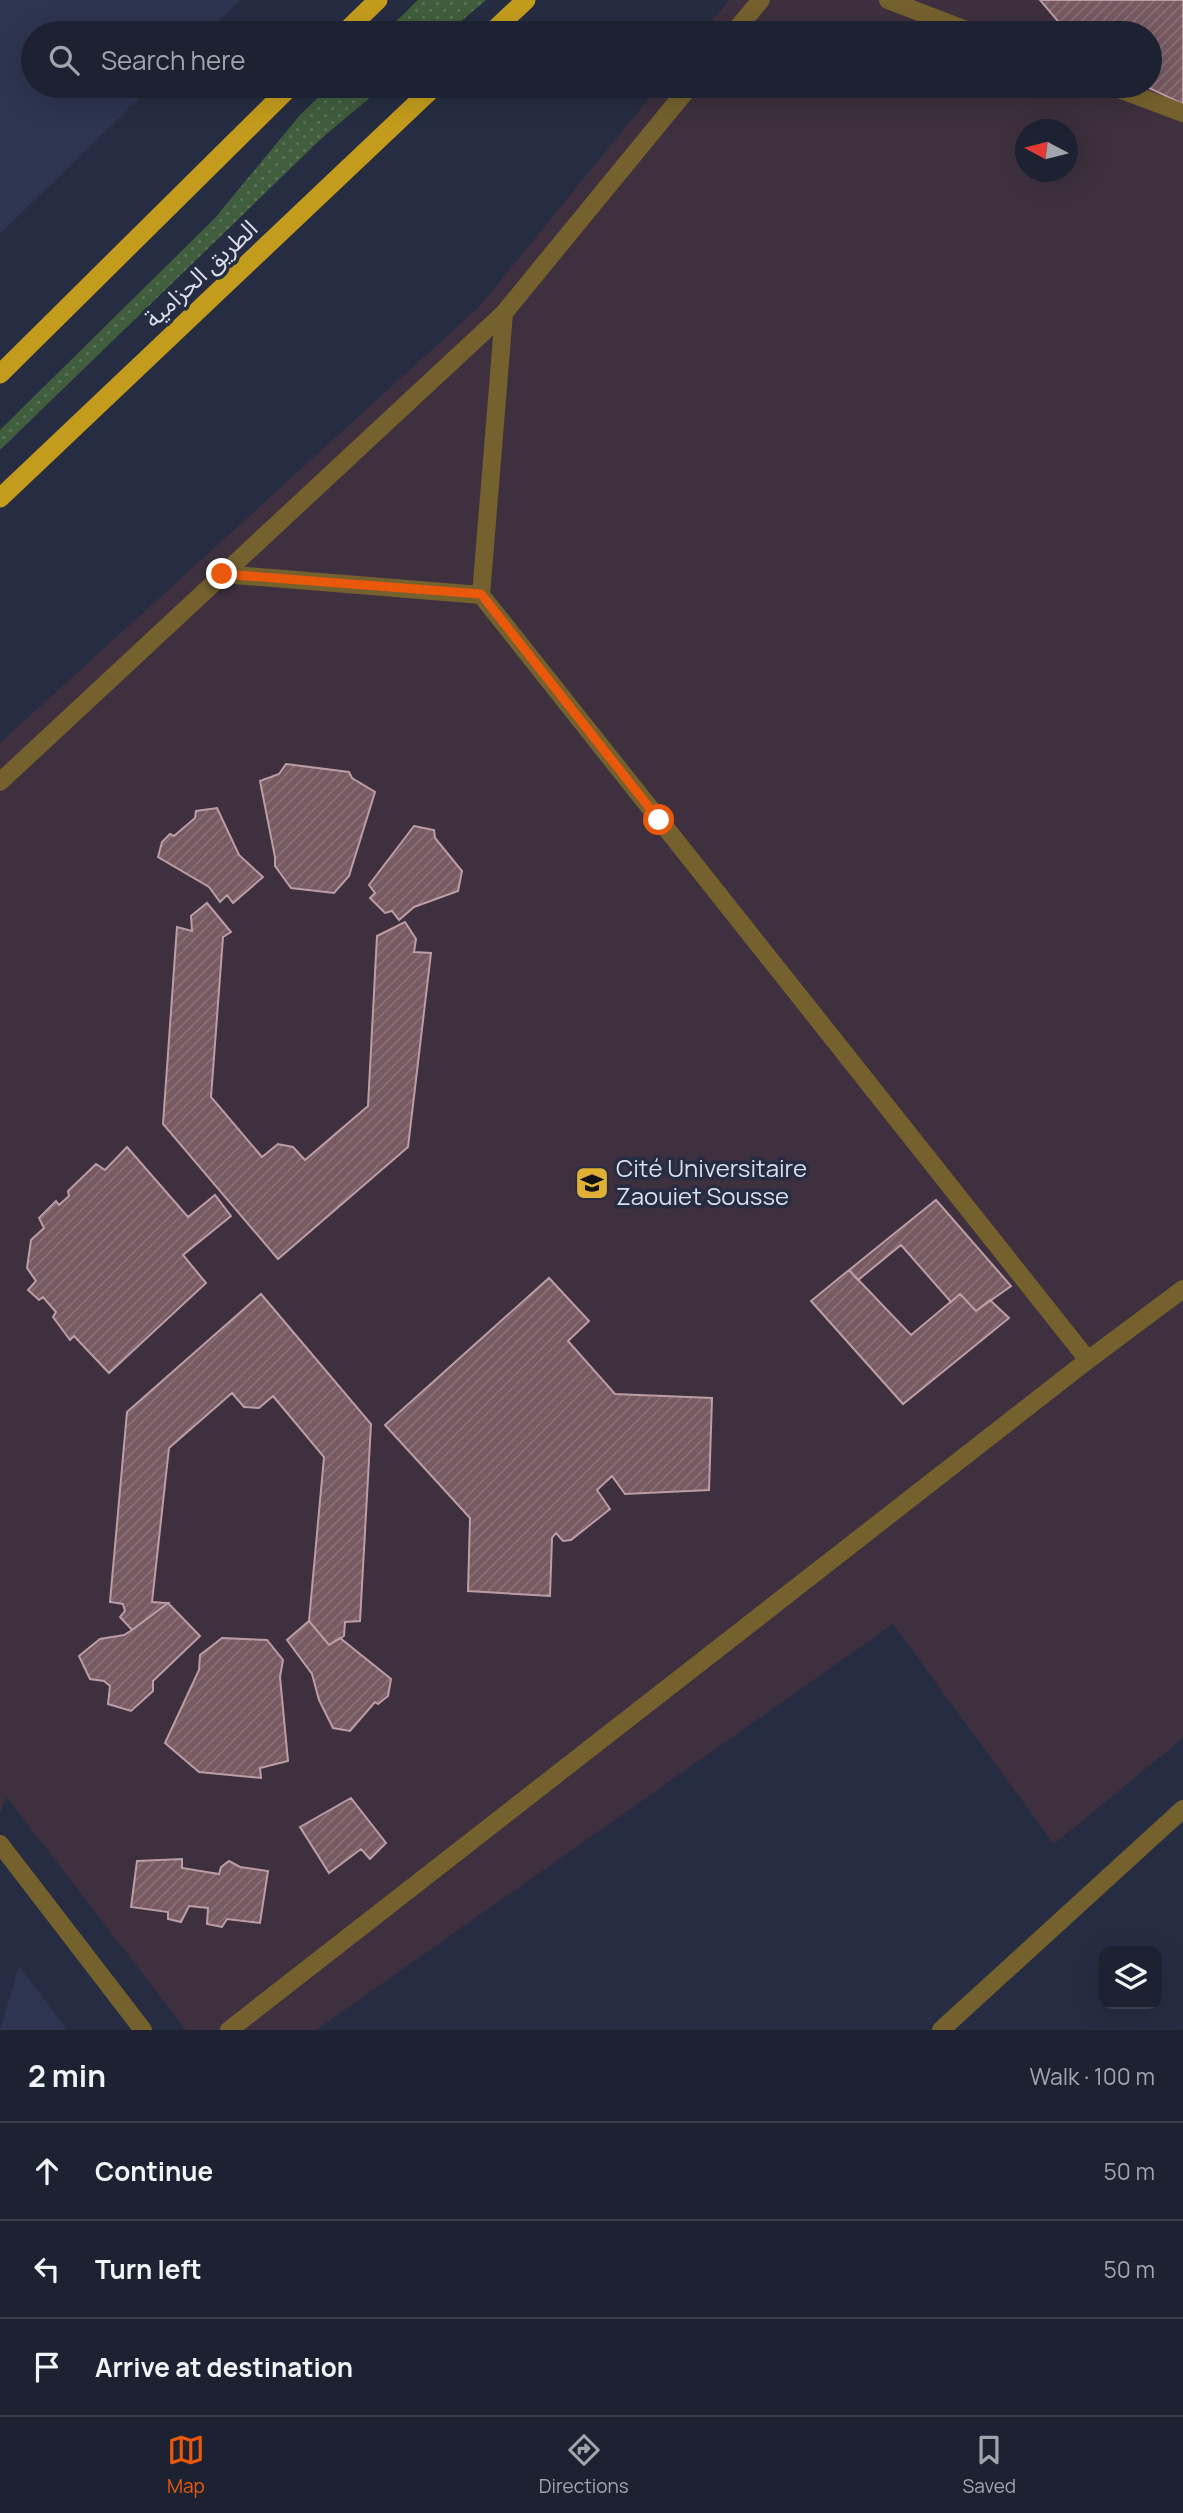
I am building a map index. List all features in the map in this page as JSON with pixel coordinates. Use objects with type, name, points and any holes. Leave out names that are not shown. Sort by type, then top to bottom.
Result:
[{"type":"highway","points":[[356,21],[378,0]]},
{"type":"highway","points":[[504,21],[526,0]]},
{"type":"highway","points":[[0,373],[279,98]]},
{"type":"highway","name":"الطريق الحزامية","points":[[0,498],[422,98]]},
{"type":"street","points":[[743,21],[761,0]]},
{"type":"street","points":[[888,0],[943,21]]},
{"type":"street","points":[[0,782],[504,313],[680,98]]},
{"type":"street","points":[[1143,98],[1183,113]]},
{"type":"street","points":[[504,313],[481,594],[1088,1360]]},
{"type":"street","points":[[222,574],[481,594]]},
{"type":"street","points":[[229,2030],[1088,1360],[1183,1289]]},
{"type":"street","points":[[940,2030],[1183,1810]]},
{"type":"street","points":[[0,1844],[143,2030]]},
{"type":"shaded area","points":[[0,0],[240,0],[218,21],[21,21],[21,98],[140,98],[0,234]]},
{"type":"shaded area","name":"Cité Universitaire Zaouiet Sousse","points":[[729,0],[1183,0],[1183,1738],[1054,1844],[893,1624],[316,2030],[186,2030],[6,1796],[0,1814],[0,743],[480,306],[649,98],[1162,98],[1162,21],[712,21]]},
{"type":"shaded area","points":[[19,1966],[67,2030],[0,2030]]},
{"type":"green space","points":[[418,0],[486,0],[461,21],[396,21]]},
{"type":"green space","points":[[318,98],[370,98],[323,137],[0,450],[0,430],[215,218],[300,115]]},
{"type":"building","points":[[1040,0],[1183,0],[1183,104],[1162,94],[1162,21],[1058,21]]},
{"type":"building","points":[[286,764],[349,772],[352,778],[375,792],[349,876],[334,893],[291,888],[275,866],[260,781],[279,774]]},
{"type":"building","points":[[217,808],[239,855],[263,877],[233,903],[227,895],[220,902],[209,887],[158,857],[162,842],[170,834],[174,836],[195,818],[196,811]]},
{"type":"building","points":[[414,826],[434,830],[435,838],[462,871],[458,891],[414,907],[399,920],[392,911],[385,913],[370,898],[375,893],[369,885]]},
{"type":"building","points":[[207,903],[231,932],[223,937],[211,1097],[262,1157],[278,1144],[293,1147],[305,1160],[368,1106],[377,936],[405,922],[416,939],[414,952],[431,953],[408,1147],[278,1259],[163,1124],[177,927],[192,931],[191,916]]},
{"type":"building","points":[[127,1147],[188,1217],[215,1195],[231,1216],[183,1255],[206,1283],[109,1373],[74,1336],[70,1340],[53,1317],[56,1312],[43,1297],[39,1300],[28,1290],[36,1281],[27,1268],[31,1240],[44,1228],[39,1218],[56,1201],[59,1205],[69,1196],[68,1191],[96,1164],[105,1170]]},
{"type":"building","points":[[936,1200],[1011,1286],[976,1311],[960,1294],[951,1302],[901,1245],[858,1280],[849,1270]]},
{"type":"building","points":[[849,1270],[911,1335],[960,1294],[976,1311],[990,1300],[1009,1318],[903,1404],[811,1301]]},
{"type":"building","points":[[549,1278],[589,1321],[568,1341],[615,1394],[712,1398],[709,1490],[625,1494],[612,1476],[597,1490],[610,1509],[571,1540],[563,1541],[556,1533],[552,1538],[550,1596],[468,1591],[470,1518],[385,1425]]},
{"type":"building","points":[[261,1294],[371,1424],[360,1621],[345,1622],[344,1636],[329,1645],[309,1621],[324,1457],[273,1396],[259,1408],[244,1407],[232,1393],[169,1448],[152,1602],[168,1603],[132,1630],[120,1617],[125,1611],[123,1604],[110,1602],[127,1412]]},
{"type":"building","points":[[168,1603],[200,1636],[153,1681],[153,1691],[131,1711],[108,1704],[110,1686],[104,1681],[90,1679],[79,1656],[100,1639],[124,1635]]},
{"type":"building","points":[[309,1621],[329,1645],[340,1638],[391,1679],[388,1696],[378,1704],[375,1702],[350,1731],[333,1728],[319,1700],[312,1674],[287,1640]]},
{"type":"building","points":[[222,1638],[267,1640],[283,1660],[280,1677],[288,1761],[260,1768],[261,1778],[199,1772],[165,1743],[199,1670],[200,1655]]},
{"type":"building","points":[[351,1798],[386,1843],[370,1859],[361,1849],[329,1873],[300,1827]]},
{"type":"building","points":[[182,1859],[182,1868],[219,1874],[221,1867],[229,1861],[240,1867],[268,1871],[260,1923],[227,1919],[222,1927],[207,1924],[208,1908],[189,1906],[181,1922],[168,1919],[168,1912],[131,1907],[137,1861]]},
{"type":"place","name":"Cité Universitaire Zaouiet Sousse","points":[[592,1183]]},
{"type":"route","points":[[222,574],[481,594],[659,820]]}]
